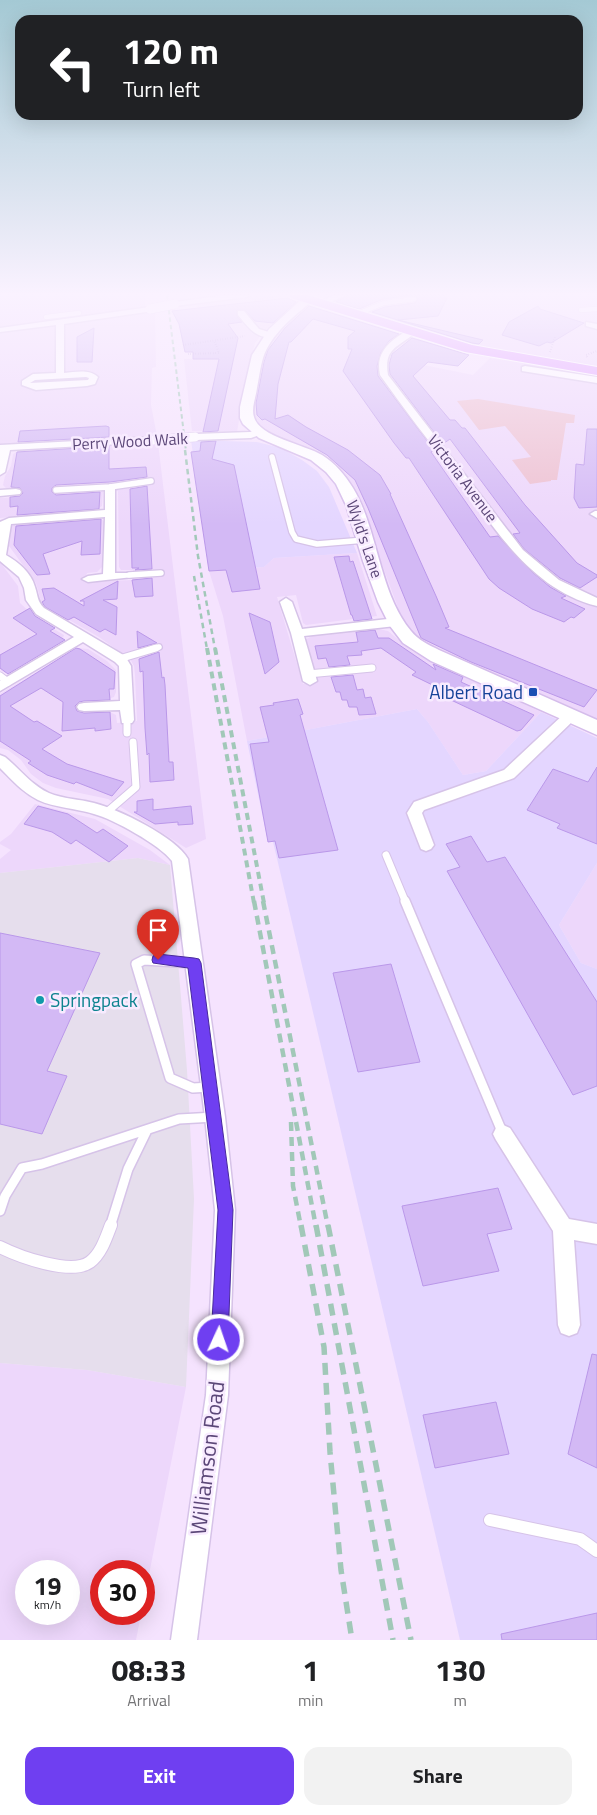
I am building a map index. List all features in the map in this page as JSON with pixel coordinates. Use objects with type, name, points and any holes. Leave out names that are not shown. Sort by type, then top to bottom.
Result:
[{"type":"main road","points":[[254,372],[247,409],[247,419],[251,426],[259,432]]},
{"type":"main road","name":"Wyld's Lane","points":[[259,432],[309,453],[330,467],[348,492],[357,512],[365,540],[396,622],[406,636],[420,648],[570,716],[596,725]]},
{"type":"street","name":"Victoria Avenue","points":[[383,372],[518,552],[540,574],[560,586],[597,602]]},
{"type":"street","points":[[542,372],[597,380]]},
{"type":"street","points":[[87,374],[94,377],[92,382],[87,383],[36,387],[26,385],[25,382],[33,377],[60,375],[87,374]]},
{"type":"street","name":"Perry Wood Walk","points":[[3,448],[251,435],[259,432]]},
{"type":"street","points":[[0,472],[3,448]]},
{"type":"street","points":[[109,576],[110,487]]},
{"type":"street","points":[[0,493],[16,492]]},
{"type":"street","points":[[110,513],[9,521],[5,523],[0,556],[15,566],[24,576],[29,584],[30,600],[40,611],[119,659],[125,666],[127,726]]},
{"type":"street","points":[[88,579],[129,576]]},
{"type":"street","points":[[286,602],[309,677]]},
{"type":"street","points":[[297,633],[396,622]]},
{"type":"street","points":[[3,682],[83,637]]},
{"type":"street","points":[[84,706],[127,704]]},
{"type":"street","points":[[426,845],[414,813],[419,806],[509,774],[570,716]]},
{"type":"street","name":"Williamson Road","points":[[0,760],[20,781],[37,794],[107,812],[175,853],[180,859],[215,1118],[225,1210],[216,1395],[184,1640]]},
{"type":"street","points":[[503,1134],[563,1228],[569,1324]]},
{"type":"street","points":[[563,1228],[597,1234]]},
{"type":"lane","points":[[272,457],[292,532],[296,539],[317,544],[365,540]]},
{"type":"lane","points":[[56,490],[110,487],[151,481]]},
{"type":"lane","points":[[129,576],[161,573]]},
{"type":"lane","points":[[119,659],[159,647]]},
{"type":"lane","points":[[309,677],[372,668]]},
{"type":"lane","points":[[107,812],[136,787],[133,742]]},
{"type":"lane","points":[[386,855],[503,1134]]},
{"type":"lane","points":[[194,963],[144,960],[136,964],[141,985],[162,1045],[170,1078],[193,1088],[211,1087]]},
{"type":"lane","points":[[0,1211],[5,1196],[22,1168],[42,1164],[179,1119],[215,1118]]},
{"type":"lane","points":[[0,1247],[12,1254],[71,1267],[88,1265],[102,1248],[129,1166],[147,1130]]},
{"type":"lane","points":[[490,1520],[580,1539],[597,1551]]},
{"type":"shaded area","points":[[0,372],[152,372],[151,405],[157,436],[0,445]]},
{"type":"shaded area","points":[[185,372],[248,372],[237,432],[192,431]]},
{"type":"shaded area","points":[[259,372],[456,372],[473,375],[476,372],[581,372],[597,374],[597,720],[422,643],[404,624],[357,497],[309,450],[261,427],[253,413]]},
{"type":"shaded area","points":[[478,399],[575,415],[574,423],[566,423],[557,480],[530,484],[512,460],[531,457],[505,426],[479,430],[457,401]]},
{"type":"shaded area","points":[[191,440],[257,442],[281,448],[302,460],[317,471],[329,487],[357,553],[274,558],[264,567],[209,571]]},
{"type":"shaded area","points":[[158,443],[206,839],[186,848],[108,799],[56,788],[43,783],[31,774],[21,760],[8,750],[0,748],[0,694],[76,648],[88,649],[107,661],[116,670],[116,692],[114,697],[78,701],[77,714],[108,711],[116,715],[117,723],[137,721],[134,666],[130,659],[99,637],[48,608],[41,601],[36,583],[9,546],[11,526],[16,524],[101,519],[104,521],[102,567],[97,572],[87,573],[85,582],[133,580],[133,570],[121,570],[119,567],[118,491],[103,492],[102,506],[96,510],[0,518],[0,498],[19,497],[20,489],[8,490],[3,485],[5,476],[11,466],[13,454],[20,450]]},
{"type":"shaded area","points":[[357,553],[377,616],[306,625],[303,623],[296,595],[277,597],[303,684],[318,682],[305,640],[308,638],[314,635],[379,629],[388,631],[412,651],[541,712],[486,771],[463,775],[428,722],[417,709],[247,741],[223,616],[209,571],[264,567],[274,558]]},
{"type":"shaded area","points":[[0,562],[18,586],[20,603],[37,619],[64,635],[63,638],[5,673],[0,670]]},
{"type":"shaded area","points":[[417,709],[428,722],[463,775],[486,771],[541,712],[597,738],[597,863],[559,925],[581,963],[597,969],[597,1640],[460,1640],[273,842],[268,842],[247,741]]},
{"type":"shaded area","points":[[35,804],[95,819],[150,850],[170,865],[138,858],[0,873],[0,859],[11,850],[0,844],[0,842],[11,834]]},
{"type":"shaded area","points":[[138,858],[170,865],[187,1070],[194,1199],[186,1387],[87,1370],[0,1363],[0,873]]},
{"type":"shaded area","points":[[597,863],[597,969],[581,963],[559,925]]},
{"type":"shaded area","points":[[0,1363],[87,1370],[186,1387],[152,1560],[90,1560],[90,1625],[139,1625],[136,1640],[0,1640]]},
{"type":"building","points":[[216,372],[231,372],[218,431],[203,432]]},
{"type":"building","points":[[262,372],[281,372],[278,384],[275,419],[288,415],[348,450],[380,475],[391,494],[436,596],[449,627],[445,628],[597,690],[584,707],[471,662],[421,638],[355,480],[327,455],[265,419],[262,420],[257,415],[256,403]]},
{"type":"building","points":[[343,372],[378,372],[378,376],[434,450],[431,452],[490,537],[498,536],[531,571],[550,587],[566,596],[561,598],[585,609],[574,618],[571,617],[564,622],[532,609],[499,588],[489,579],[409,458],[406,458]]},
{"type":"building","points":[[390,372],[418,372],[413,376],[450,420],[455,420],[462,428],[465,428],[525,505],[577,563],[597,575],[597,577],[580,588],[560,578],[524,549],[513,534],[520,533],[450,439],[443,444]]},
{"type":"building","points":[[109,427],[109,437],[18,442],[20,431]]},
{"type":"building","points":[[587,429],[597,429],[597,507],[579,508],[574,498],[576,464],[584,465]]},
{"type":"building","points":[[216,441],[212,459],[234,465],[260,589],[232,592],[226,570],[209,571],[191,452],[200,451],[201,442]]},
{"type":"building","points":[[109,446],[109,469],[146,467],[147,477],[110,482],[56,485],[52,488],[52,492],[56,495],[100,492],[99,509],[17,515],[18,506],[10,507],[10,497],[20,496],[23,493],[20,488],[11,487],[17,452]]},
{"type":"building","points":[[147,486],[152,569],[135,570],[139,568],[132,568],[130,489]]},
{"type":"building","points":[[101,519],[100,554],[81,555],[82,541],[43,554],[50,574],[37,575],[14,545],[16,526]]},
{"type":"building","points":[[349,556],[350,562],[353,561],[372,619],[354,621],[351,615],[334,557]]},
{"type":"building","points":[[152,578],[153,596],[135,597],[132,580]]},
{"type":"building","points":[[118,581],[117,599],[103,600],[117,607],[116,635],[105,629],[100,632],[74,617],[68,620],[45,607],[42,602],[45,600],[42,589],[54,588],[84,606],[84,601],[80,601]]},
{"type":"building","points":[[30,608],[35,616],[55,628],[50,631],[65,640],[8,674],[0,668],[0,655],[37,634],[13,618]]},
{"type":"building","points":[[249,613],[270,622],[279,662],[265,674]]},
{"type":"building","points":[[375,630],[378,638],[389,638],[436,670],[433,664],[463,677],[461,682],[534,715],[521,730],[517,731],[451,700],[455,696],[412,675],[416,672],[381,648],[361,651],[362,655],[347,656],[350,665],[329,667],[326,658],[318,659],[315,646],[358,642],[356,632]]},
{"type":"building","points":[[137,631],[157,643],[138,648]]},
{"type":"building","points":[[76,648],[115,672],[114,689],[109,689],[110,700],[84,701],[79,702],[75,706],[77,711],[84,713],[110,712],[111,729],[95,731],[95,728],[62,731],[63,702],[41,688],[10,706],[34,722],[37,721],[62,736],[42,749],[67,764],[124,782],[112,796],[76,782],[74,784],[47,775],[28,763],[31,761],[0,741],[0,696]]},
{"type":"building","points":[[159,652],[162,678],[164,677],[165,685],[169,762],[173,762],[174,780],[150,782],[149,753],[147,755],[145,728],[143,671],[140,672],[139,659]]},
{"type":"building","points":[[353,675],[357,690],[363,689],[365,698],[371,697],[376,714],[359,715],[357,707],[349,707],[347,700],[342,700],[340,692],[336,692],[331,677]]},
{"type":"building","points":[[298,699],[303,714],[300,715],[338,850],[279,858],[275,841],[268,842],[250,744],[269,742],[260,707]]},
{"type":"building","points":[[597,767],[597,844],[557,828],[560,824],[527,810],[553,769],[588,782]]},
{"type":"building","points":[[153,799],[153,810],[191,806],[193,824],[178,825],[178,822],[155,824],[134,812],[137,812],[137,801]]},
{"type":"building","points":[[38,806],[68,814],[97,833],[103,829],[128,846],[109,862],[76,840],[71,844],[52,832],[24,824]]},
{"type":"building","points":[[471,836],[487,862],[505,857],[597,1002],[597,1086],[573,1095],[447,871],[460,867],[446,844]]},
{"type":"building","name":"Springpack","points":[[0,933],[100,953],[47,1071],[67,1076],[42,1134],[0,1124]]},
{"type":"building","points":[[391,964],[420,1062],[358,1072],[333,973]]},
{"type":"building","points":[[498,1188],[512,1229],[487,1234],[499,1271],[423,1286],[402,1206]]},
{"type":"building","points":[[592,1354],[597,1355],[597,1468],[568,1454]]},
{"type":"building","points":[[496,1402],[509,1454],[435,1468],[423,1415]]},
{"type":"building","points":[[597,1613],[597,1640],[502,1640],[501,1634]]},
{"type":"railway","points":[[176,372],[186,451]]},
{"type":"railway","points":[[185,450],[198,556],[215,649]]},
{"type":"railway","points":[[194,576],[207,649]]},
{"type":"railway","points":[[207,648],[254,903]]},
{"type":"railway","points":[[215,648],[264,903]]},
{"type":"railway","points":[[254,901],[316,1227]]},
{"type":"railway","points":[[263,901],[328,1227]]},
{"type":"railway","points":[[291,1122],[293,1186],[301,1227]]},
{"type":"railway","points":[[301,1225],[324,1347],[330,1452],[341,1570],[352,1640]]},
{"type":"railway","points":[[316,1225],[393,1640]]},
{"type":"railway","points":[[328,1225],[411,1640]]},
{"type":"place","name":"Albert Road","points":[[533,692]]},
{"type":"place","name":"Springpack","points":[[40,1000]]},
{"type":"route","points":[[158,960],[194,963],[215,1118],[225,1210],[219,1340]]}]
